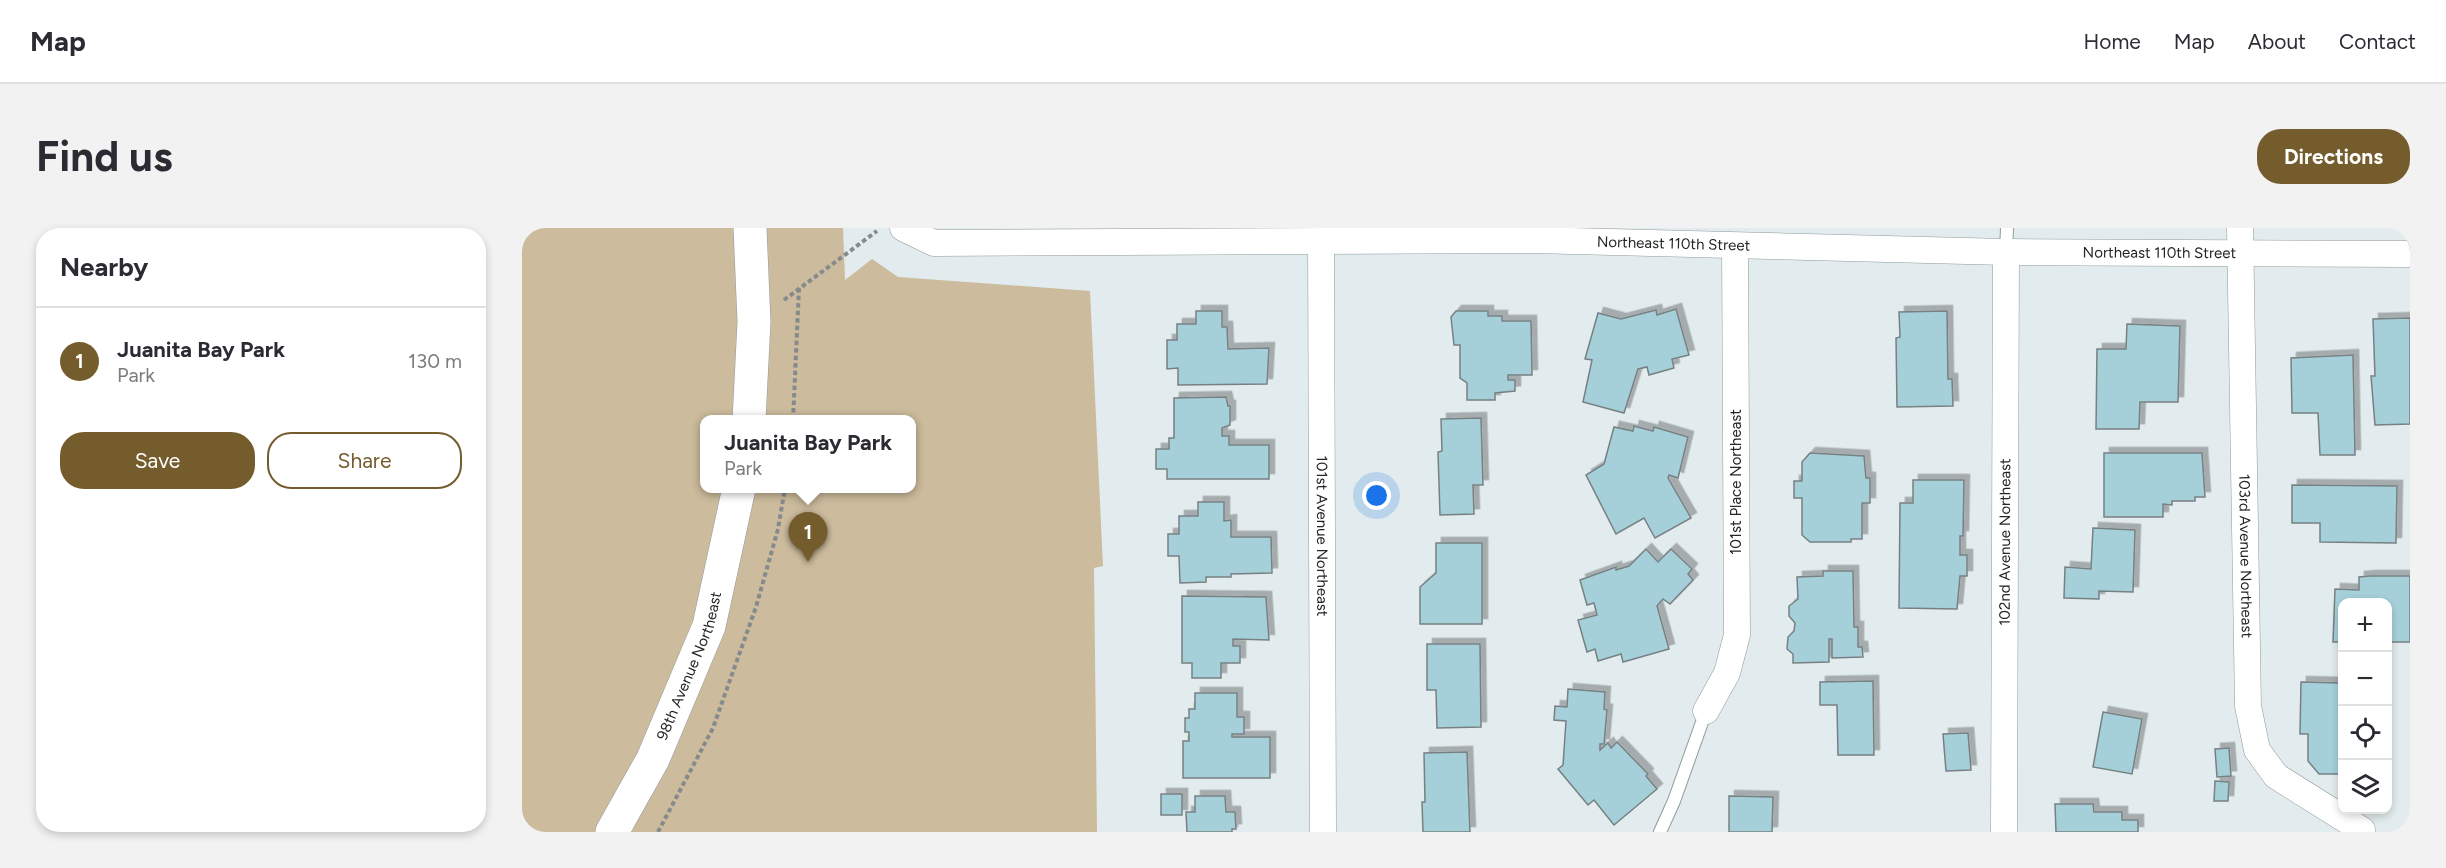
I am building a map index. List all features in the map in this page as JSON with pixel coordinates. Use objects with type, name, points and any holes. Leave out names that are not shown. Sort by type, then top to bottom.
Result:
[{"type":"main road","points":[[748,415],[754,322],[750,228]]},
{"type":"main road","name":"98th Avenue Northeast","points":[[612,832],[653,759],[709,626],[738,493]]},
{"type":"street","name":"Northeast 110th Street","points":[[903,228],[934,243],[1321,240],[1532,234],[1746,240],[2007,240],[2240,255],[2410,254]]},
{"type":"street","name":"103rd Avenue Northeast","points":[[2240,228],[2248,706],[2258,750],[2276,776],[2362,830]]},
{"type":"street","name":"101st Avenue Northeast","points":[[1321,240],[1323,832]]},
{"type":"street","name":"101st Place Northeast","points":[[1706,711],[1727,673],[1737,635],[1746,240]]},
{"type":"street","name":"102nd Avenue Northeast","points":[[2004,832],[2007,240]]},
{"type":"lane","points":[[1660,832],[1674,801],[1706,711]]},
{"type":"path","points":[[754,322],[882,228]]},
{"type":"path","points":[[793,415],[799,288]]},
{"type":"path","points":[[658,832],[717,717],[756,607],[778,529],[784,493]]},
{"type":"shaded area","points":[[522,228],[843,228],[845,280],[872,259],[898,277],[1090,291],[1103,566],[1094,568],[1097,832],[522,832]]},
{"type":"building","points":[[1676,309],[1689,355],[1672,359],[1674,368],[1649,375],[1647,367],[1638,369],[1624,413],[1583,402],[1592,360],[1585,359],[1598,313],[1621,319],[1656,310],[1657,315]]},
{"type":"building","points":[[1196,311],[1222,311],[1222,327],[1227,327],[1228,349],[1269,348],[1267,384],[1178,385],[1178,368],[1167,369],[1167,340],[1177,340],[1177,324],[1196,324]]},
{"type":"building","points":[[1456,311],[1488,311],[1488,316],[1502,316],[1502,321],[1531,321],[1532,375],[1508,375],[1508,380],[1515,380],[1515,391],[1495,393],[1495,400],[1467,400],[1467,383],[1460,378],[1460,345],[1454,345],[1451,317]]},
{"type":"building","points":[[1947,311],[1948,379],[1952,379],[1953,406],[1897,407],[1896,338],[1900,337],[1899,312]]},
{"type":"building","points":[[2410,318],[2410,424],[2375,425],[2371,376],[2375,376],[2373,319]]},
{"type":"building","points":[[2127,324],[2180,326],[2178,402],[2140,402],[2139,429],[2096,429],[2097,349],[2126,349]]},
{"type":"building","points":[[2353,355],[2355,455],[2320,455],[2318,413],[2292,413],[2291,358]]},
{"type":"building","points":[[1226,397],[1228,406],[1230,406],[1230,425],[1222,428],[1222,436],[1229,436],[1229,445],[1269,445],[1269,479],[1167,479],[1167,469],[1156,469],[1156,449],[1169,449],[1169,438],[1174,438],[1174,398]]},
{"type":"building","points":[[1481,418],[1483,485],[1473,485],[1474,514],[1440,515],[1438,452],[1442,451],[1441,419]]},
{"type":"building","points":[[1634,426],[1653,431],[1654,427],[1688,437],[1678,478],[1669,475],[1668,478],[1691,518],[1655,538],[1644,518],[1616,534],[1586,475],[1604,464],[1614,427],[1633,431]]},
{"type":"building","points":[[1810,453],[1864,456],[1866,478],[1870,478],[1870,503],[1862,503],[1862,539],[1851,539],[1851,542],[1810,542],[1802,535],[1802,498],[1794,498],[1794,481],[1802,481],[1802,462]]},
{"type":"building","points":[[2104,453],[2202,453],[2205,497],[2195,497],[2195,501],[2172,501],[2172,505],[2163,504],[2163,517],[2104,517]]},
{"type":"building","points":[[1913,480],[1964,480],[1963,536],[1960,536],[1960,555],[1967,555],[1967,576],[1960,576],[1957,609],[1899,608],[1900,503],[1913,503]]},
{"type":"building","points":[[2292,485],[2397,486],[2396,543],[2320,542],[2320,523],[2292,523]]},
{"type":"building","points":[[1198,502],[1224,502],[1224,521],[1231,520],[1231,537],[1271,537],[1272,573],[1231,574],[1231,577],[1206,577],[1206,582],[1180,583],[1179,556],[1168,556],[1168,534],[1179,534],[1179,516],[1198,516]]},
{"type":"building","points":[[2093,528],[2135,530],[2133,592],[2099,591],[2099,599],[2064,598],[2065,567],[2091,569]]},
{"type":"building","points":[[1436,543],[1482,543],[1482,624],[1420,624],[1420,587],[1436,573]]},
{"type":"building","points":[[1646,549],[1658,562],[1671,549],[1692,569],[1688,574],[1693,580],[1670,604],[1663,599],[1657,606],[1669,649],[1623,662],[1621,654],[1598,661],[1595,649],[1587,652],[1578,620],[1597,615],[1594,603],[1587,605],[1580,580],[1616,567],[1616,570],[1629,566]]},
{"type":"building","points":[[1823,571],[1853,571],[1854,627],[1858,627],[1858,647],[1862,647],[1863,657],[1832,658],[1832,639],[1829,639],[1829,662],[1793,663],[1793,654],[1787,649],[1788,637],[1794,631],[1795,623],[1789,616],[1789,606],[1798,599],[1797,577],[1823,576]]},
{"type":"building","points":[[2410,576],[2410,642],[2392,642],[2392,598],[2338,598],[2338,642],[2333,642],[2335,589],[2359,590],[2359,577]]},
{"type":"building","points":[[1182,596],[1266,597],[1269,640],[1233,639],[1233,646],[1240,646],[1240,663],[1221,663],[1221,678],[1192,678],[1192,663],[1182,663]]},
{"type":"building","points":[[1427,644],[1480,644],[1481,727],[1437,728],[1436,690],[1427,690]]},
{"type":"building","points":[[1873,681],[1874,755],[1838,755],[1837,705],[1820,705],[1820,682]]},
{"type":"building","points":[[2301,682],[2338,683],[2338,774],[2319,774],[2308,761],[2308,734],[2300,734]]},
{"type":"building","points":[[1568,689],[1605,692],[1604,709],[1607,710],[1604,744],[1600,744],[1600,750],[1608,743],[1611,748],[1617,742],[1648,774],[1646,776],[1657,789],[1614,825],[1594,800],[1588,805],[1558,769],[1563,765],[1566,721],[1554,720],[1555,706],[1567,707]]},
{"type":"building","points":[[1195,693],[1237,693],[1237,717],[1244,717],[1244,734],[1232,734],[1232,737],[1270,737],[1270,778],[1183,778],[1183,741],[1189,741],[1189,732],[1185,732],[1185,718],[1189,718],[1189,709],[1195,709]]},
{"type":"building","points":[[2103,712],[2142,719],[2132,774],[2093,767]]},
{"type":"building","points":[[1968,733],[1971,770],[1946,771],[1943,734]]},
{"type":"building","points":[[2229,748],[2231,776],[2217,777],[2215,749]]},
{"type":"building","points":[[1467,752],[1470,832],[1423,832],[1424,753]]},
{"type":"building","points":[[2215,781],[2229,782],[2228,801],[2214,801]]},
{"type":"building","points":[[1161,794],[1182,794],[1182,815],[1161,815]]},
{"type":"building","points":[[1195,796],[1225,796],[1226,812],[1235,812],[1236,829],[1232,829],[1232,832],[1187,832],[1186,812],[1195,812]]},
{"type":"building","points":[[1729,796],[1773,797],[1772,832],[1729,832]]},
{"type":"building","points":[[2055,804],[2093,804],[2094,812],[2122,812],[2122,820],[2138,820],[2138,832],[2056,832]]},
{"type":"place","name":"Juanita Bay Park","points":[[808,562]]}]
